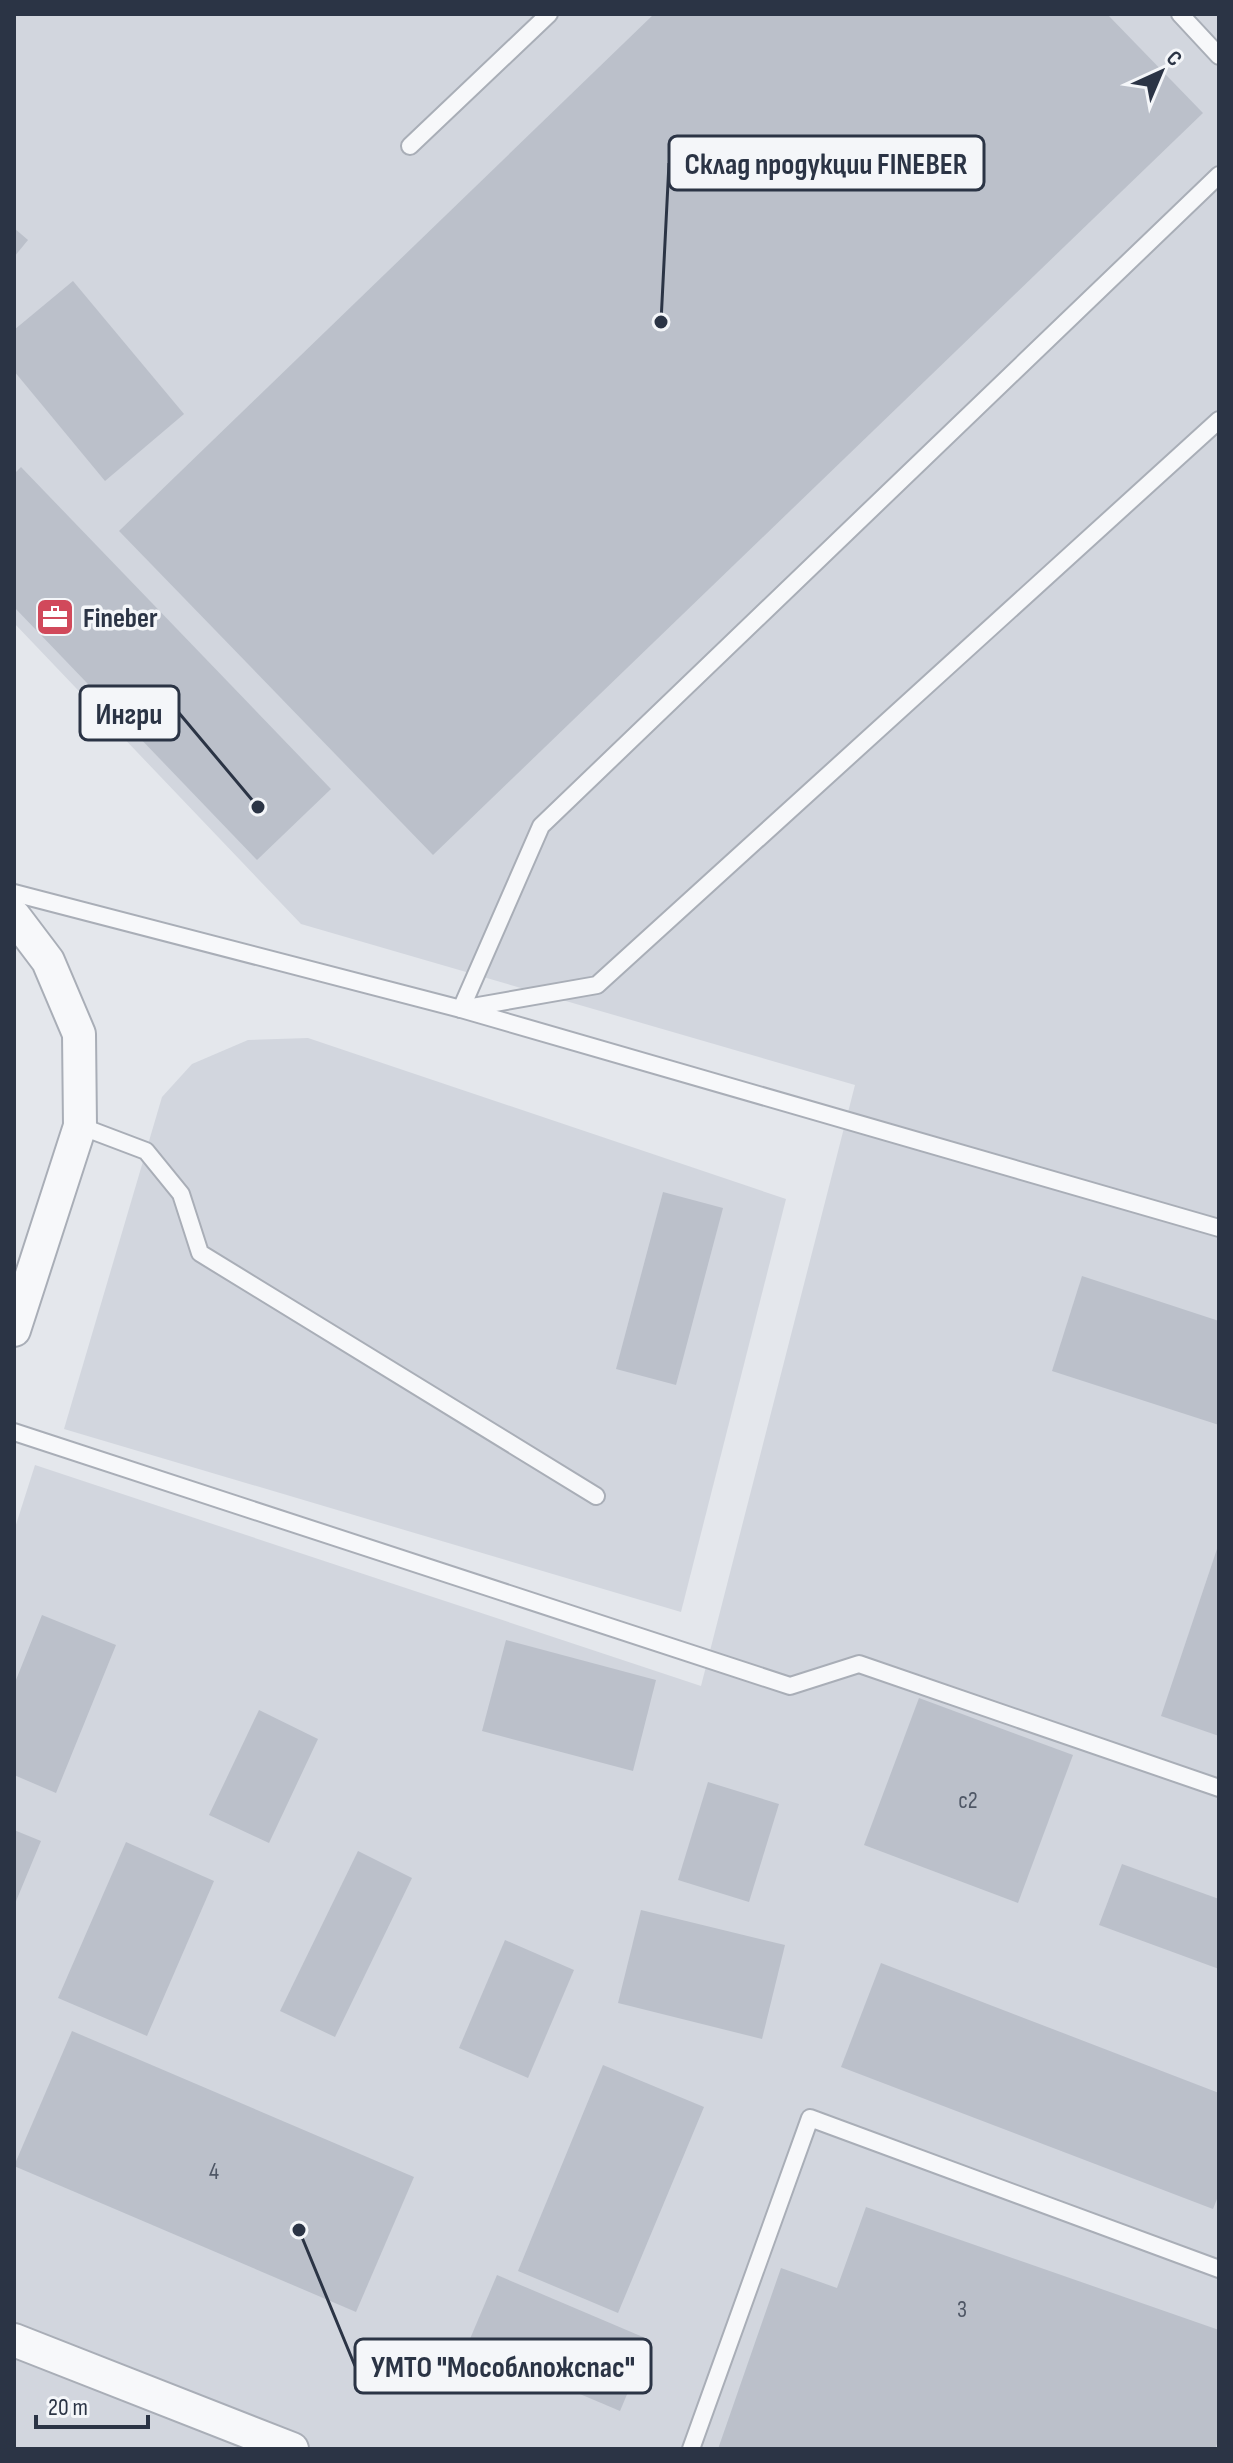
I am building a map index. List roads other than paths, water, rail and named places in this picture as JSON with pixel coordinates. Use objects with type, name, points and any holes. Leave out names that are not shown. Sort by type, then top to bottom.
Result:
[{"type":"street","points":[[14,916],[48,961],[79,1034],[80,1126],[14,1330]]},
{"type":"street","points":[[14,2340],[292,2449]]},
{"type":"lane","points":[[410,146],[549,14]]},
{"type":"lane","points":[[1180,14],[1219,56]]},
{"type":"lane","points":[[461,1009],[541,826],[1219,175]]},
{"type":"lane","points":[[461,1009],[597,985],[1219,420]]},
{"type":"lane","points":[[14,893],[461,1009],[1219,1228]]},
{"type":"lane","points":[[80,1126],[146,1151],[181,1194],[200,1253],[596,1496]]},
{"type":"lane","points":[[14,1432],[790,1686],[859,1664],[1219,1788]]},
{"type":"lane","points":[[691,2449],[810,2118],[1219,2269]]},
{"type":"place","name":"Склад продукции FINEBER","points":[[661,322]]},
{"type":"place","name":"Fineber","points":[[55,617]]},
{"type":"place","name":"Ингри","points":[[258,807]]},
{"type":"place","name":"УМТО \"Мособлпожспас\"","points":[[299,2230]]}]
